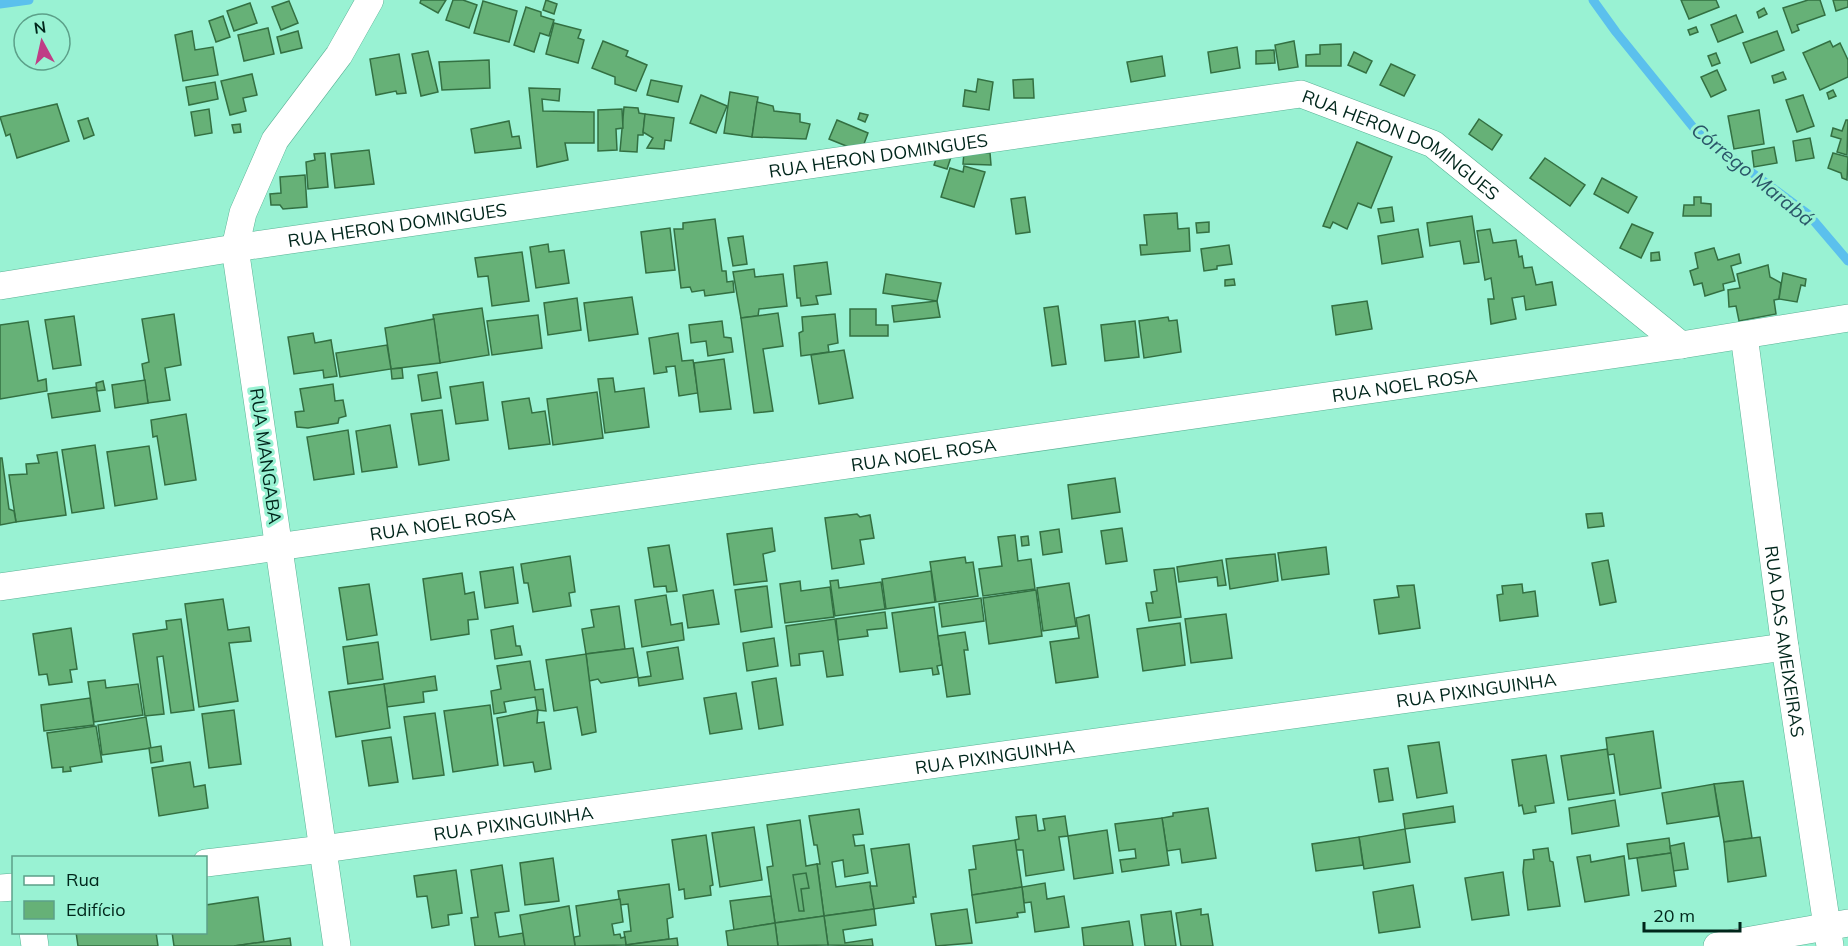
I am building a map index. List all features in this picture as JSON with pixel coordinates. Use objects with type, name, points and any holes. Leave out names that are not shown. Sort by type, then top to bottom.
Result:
[{"type":"street","name":"RUA MANGABA","points":[[338,946],[235,248],[243,213],[275,140],[339,55],[370,0]]},
{"type":"street","name":"RUA HERON DOMINGUES","points":[[0,286],[235,248],[1301,94],[1433,144],[1681,345]]},
{"type":"street","name":"RUA NOEL ROSA","points":[[0,587],[1681,345],[1848,318]]},
{"type":"street","name":"RUA DAS AMEIXEIRAS","points":[[1744,335],[1785,647],[1835,932]]},
{"type":"street","name":"RUA PIXINGUINHA","points":[[207,863],[323,849],[1785,647]]},
{"type":"street","points":[[1717,946],[1835,932]]},
{"type":"building","points":[[421,0],[446,0],[438,13],[420,3]]},
{"type":"building","points":[[453,0],[463,0],[477,5],[469,28],[446,20]]},
{"type":"building","points":[[546,0],[557,4],[554,14],[543,10]]},
{"type":"building","points":[[1681,0],[1716,0],[1719,7],[1689,19]]},
{"type":"building","points":[[1808,0],[1820,0],[1825,15],[1797,25],[1799,30],[1792,33],[1783,8]]},
{"type":"building","points":[[1833,0],[1848,0],[1848,7],[1836,11]]},
{"type":"building","points":[[289,1],[298,23],[281,30],[272,7]]},
{"type":"building","points":[[483,1],[517,11],[509,42],[474,33]]},
{"type":"building","points":[[250,3],[257,23],[234,31],[227,11]]},
{"type":"building","points":[[526,7],[541,12],[541,16],[554,20],[549,36],[540,33],[534,52],[514,45]]},
{"type":"building","points":[[1764,8],[1767,14],[1759,18],[1757,12]]},
{"type":"building","points":[[1736,15],[1743,32],[1718,42],[1711,25]]},
{"type":"building","points":[[223,16],[230,37],[216,42],[209,21]]},
{"type":"building","points":[[554,23],[581,30],[578,38],[584,40],[578,63],[546,54]]},
{"type":"building","points":[[1696,27],[1698,32],[1690,35],[1688,30]]},
{"type":"building","points":[[268,28],[274,54],[244,61],[238,35]]},
{"type":"building","points":[[192,31],[195,50],[213,47],[218,75],[183,81],[175,35]]},
{"type":"building","points":[[298,31],[302,48],[281,53],[277,37]]},
{"type":"building","points":[[1777,31],[1784,50],[1751,63],[1743,43]]},
{"type":"building","points":[[603,41],[628,51],[626,56],[647,65],[636,91],[615,84],[615,77],[592,68]]},
{"type":"building","points":[[1294,41],[1298,67],[1279,70],[1275,45]]},
{"type":"building","points":[[1830,41],[1833,47],[1840,43],[1848,60],[1848,77],[1820,90],[1803,53]]},
{"type":"building","points":[[1341,44],[1341,66],[1306,66],[1306,55],[1320,54],[1320,45]]},
{"type":"building","points":[[1237,47],[1240,68],[1211,73],[1208,52]]},
{"type":"building","points":[[1274,50],[1275,63],[1256,64],[1256,51]]},
{"type":"building","points":[[428,51],[438,92],[421,96],[412,54]]},
{"type":"building","points":[[1354,52],[1372,61],[1366,73],[1348,65]]},
{"type":"building","points":[[1716,53],[1720,63],[1712,66],[1708,56]]},
{"type":"building","points":[[399,54],[406,93],[397,94],[396,91],[376,95],[370,59]]},
{"type":"building","points":[[1162,56],[1165,76],[1131,82],[1127,62]]},
{"type":"building","points":[[489,60],[490,88],[442,90],[439,62]]},
{"type":"building","points":[[1391,64],[1415,75],[1404,96],[1380,85]]},
{"type":"building","points":[[1717,70],[1726,90],[1711,97],[1701,77]]},
{"type":"building","points":[[1783,72],[1786,79],[1774,83],[1772,76]]},
{"type":"building","points":[[252,74],[257,95],[243,98],[246,111],[230,115],[221,81]]},
{"type":"building","points":[[978,79],[993,82],[989,110],[963,106],[965,90],[976,92]]},
{"type":"building","points":[[1033,79],[1034,98],[1014,98],[1013,80]]},
{"type":"building","points":[[651,80],[682,86],[678,102],[647,95]]},
{"type":"building","points":[[215,82],[218,99],[189,105],[186,87]]},
{"type":"building","points":[[529,88],[560,89],[559,101],[542,99],[543,111],[594,112],[594,143],[565,143],[568,160],[537,167]]},
{"type":"building","points":[[1833,90],[1836,96],[1829,99],[1827,93]]},
{"type":"building","points":[[730,92],[758,97],[752,137],[724,133]]},
{"type":"building","points":[[701,95],[727,106],[716,133],[690,123]]},
{"type":"building","points":[[1803,95],[1814,126],[1797,132],[1786,100]]},
{"type":"building","points":[[757,102],[773,106],[774,111],[800,114],[800,122],[810,124],[806,139],[752,137]]},
{"type":"building","points":[[57,104],[69,141],[17,158],[10,134],[6,136],[0,117]]},
{"type":"building","points":[[624,107],[638,108],[639,113],[645,114],[643,135],[638,135],[637,152],[620,151]]},
{"type":"building","points":[[209,109],[212,133],[195,136],[191,112]]},
{"type":"building","points":[[622,109],[623,128],[616,129],[617,150],[598,151],[598,110]]},
{"type":"building","points":[[1759,110],[1764,144],[1734,149],[1728,116]]},
{"type":"building","points":[[860,113],[868,115],[865,122],[858,119]]},
{"type":"building","points":[[645,114],[674,118],[671,141],[665,140],[664,149],[647,148],[653,138],[643,132]]},
{"type":"building","points":[[88,118],[94,135],[84,139],[78,121]]},
{"type":"building","points":[[1479,119],[1502,135],[1492,150],[1469,134]]},
{"type":"building","points":[[837,120],[868,133],[861,152],[829,139]]},
{"type":"building","points":[[1848,120],[1847,155],[1837,152],[1841,139],[1831,136],[1833,128],[1842,131]]},
{"type":"building","points":[[509,121],[512,137],[519,136],[521,148],[475,153],[471,129]]},
{"type":"building","points":[[240,124],[241,132],[234,133],[232,125]]},
{"type":"building","points":[[1810,138],[1814,158],[1796,161],[1793,141]]},
{"type":"building","points":[[1357,142],[1392,157],[1371,208],[1358,203],[1347,229],[1333,222],[1330,228],[1323,226]]},
{"type":"building","points":[[1774,147],[1777,163],[1754,167],[1752,151]]},
{"type":"building","points":[[369,150],[374,184],[335,188],[331,154]]},
{"type":"building","points":[[964,152],[990,153],[991,165],[963,164]]},
{"type":"building","points":[[325,153],[328,187],[308,189],[306,162],[315,160],[314,154]]},
{"type":"building","points":[[1833,153],[1848,157],[1847,180],[1842,178],[1841,173],[1828,168]]},
{"type":"building","points":[[938,154],[951,157],[947,169],[934,165]]},
{"type":"building","points":[[1545,158],[1585,185],[1570,206],[1530,178]]},
{"type":"building","points":[[964,166],[985,172],[974,207],[941,197],[950,168],[963,172]]},
{"type":"building","points":[[305,175],[307,207],[283,209],[280,205],[271,205],[270,194],[281,193],[280,177]]},
{"type":"building","points":[[1602,178],[1637,197],[1628,213],[1594,194]]},
{"type":"building","points":[[1025,197],[1030,232],[1016,234],[1011,199]]},
{"type":"building","points":[[1694,197],[1701,197],[1701,203],[1711,204],[1711,216],[1683,216],[1684,205],[1694,205]]},
{"type":"building","points":[[1392,207],[1394,221],[1381,223],[1378,209]]},
{"type":"building","points":[[1177,213],[1178,229],[1189,228],[1190,251],[1141,255],[1140,245],[1147,245],[1144,215]]},
{"type":"building","points":[[1472,216],[1479,262],[1464,264],[1460,241],[1430,246],[1427,223]]},
{"type":"building","points":[[715,219],[722,271],[726,271],[727,282],[733,281],[734,292],[705,296],[704,290],[692,292],[690,287],[681,288],[674,229],[683,229],[683,223]]},
{"type":"building","points":[[1209,222],[1209,232],[1197,233],[1196,223]]},
{"type":"building","points":[[1632,224],[1653,233],[1641,258],[1620,248]]},
{"type":"building","points":[[670,228],[675,270],[646,273],[641,232]]},
{"type":"building","points":[[1418,229],[1423,257],[1382,264],[1378,236]]},
{"type":"building","points":[[1490,229],[1493,243],[1516,240],[1519,257],[1522,256],[1524,268],[1532,267],[1536,285],[1552,282],[1556,305],[1526,310],[1524,296],[1512,298],[1516,319],[1491,324],[1488,299],[1494,299],[1491,278],[1485,280],[1477,231]]},
{"type":"building","points":[[743,236],[747,264],[733,266],[728,238]]},
{"type":"building","points":[[548,244],[549,252],[564,250],[569,283],[536,288],[530,247]]},
{"type":"building","points":[[1229,245],[1232,264],[1204,271],[1201,249]]},
{"type":"building","points":[[1714,248],[1718,260],[1739,254],[1741,263],[1731,266],[1735,281],[1723,284],[1724,290],[1705,296],[1702,283],[1694,285],[1690,271],[1698,268],[1695,253]]},
{"type":"building","points":[[522,252],[529,301],[492,306],[488,276],[478,277],[475,258]]},
{"type":"building","points":[[1659,252],[1660,260],[1651,261],[1651,253]]},
{"type":"building","points":[[827,262],[831,294],[816,296],[818,304],[801,306],[800,298],[797,298],[794,266]]},
{"type":"building","points":[[1768,265],[1770,277],[1781,283],[1779,299],[1774,300],[1776,314],[1739,321],[1736,306],[1729,307],[1728,290],[1740,288],[1737,274]]},
{"type":"building","points":[[754,269],[755,277],[783,274],[787,306],[759,309],[758,316],[741,318],[733,272]]},
{"type":"building","points":[[1783,273],[1806,279],[1805,286],[1801,285],[1797,302],[1779,299]]},
{"type":"building","points":[[886,274],[941,283],[937,301],[883,293]]},
{"type":"building","points":[[1234,279],[1235,285],[1225,286],[1225,280]]},
{"type":"building","points":[[632,297],[638,334],[589,341],[584,303]]},
{"type":"building","points":[[577,298],[581,330],[548,335],[544,303]]},
{"type":"building","points":[[937,301],[940,317],[894,322],[892,306]]},
{"type":"building","points":[[1367,301],[1372,329],[1336,335],[1332,306]]},
{"type":"building","points":[[1058,306],[1066,364],[1052,366],[1044,308]]},
{"type":"building","points":[[482,308],[489,355],[440,363],[433,315]]},
{"type":"building","points":[[850,309],[876,309],[876,325],[888,325],[888,336],[850,336]]},
{"type":"building","points":[[778,313],[783,346],[763,349],[773,411],[754,413],[741,318]]},
{"type":"building","points":[[174,314],[181,365],[165,368],[170,400],[148,403],[142,364],[149,362],[142,319]]},
{"type":"building","points":[[835,314],[838,343],[828,345],[829,352],[801,356],[799,333],[803,331],[802,317]]},
{"type":"building","points":[[538,315],[542,348],[492,355],[487,321]]},
{"type":"building","points":[[74,316],[81,365],[53,369],[45,320]]},
{"type":"building","points":[[1168,317],[1169,321],[1177,320],[1181,352],[1144,358],[1139,321]]},
{"type":"building","points":[[434,319],[440,363],[391,369],[385,328]]},
{"type":"building","points":[[28,321],[38,381],[46,379],[47,391],[0,399],[0,325]]},
{"type":"building","points":[[722,321],[724,337],[731,338],[733,352],[708,356],[706,341],[691,343],[689,325]]},
{"type":"building","points":[[1135,321],[1139,357],[1105,361],[1101,325]]},
{"type":"building","points":[[313,333],[315,343],[331,340],[337,376],[324,378],[323,370],[294,374],[288,337]]},
{"type":"building","points":[[678,333],[682,361],[693,360],[698,393],[679,396],[675,366],[666,367],[667,372],[654,374],[649,338]]},
{"type":"building","points":[[387,345],[391,369],[340,377],[336,353]]},
{"type":"building","points":[[844,350],[853,398],[819,404],[811,355]]},
{"type":"building","points":[[724,359],[731,409],[700,412],[694,363]]},
{"type":"building","points":[[402,368],[403,378],[392,379],[391,369]]},
{"type":"building","points":[[437,372],[441,398],[422,401],[418,375]]},
{"type":"building","points":[[613,378],[615,392],[644,388],[649,427],[605,433],[598,379]]},
{"type":"building","points":[[145,380],[148,403],[115,408],[112,385]]},
{"type":"building","points":[[103,381],[105,390],[97,391],[96,383]]},
{"type":"building","points":[[483,382],[488,420],[456,424],[450,387]]},
{"type":"building","points":[[333,384],[335,401],[343,400],[346,416],[339,418],[338,423],[308,428],[297,427],[295,412],[304,411],[300,389]]},
{"type":"building","points":[[96,387],[100,411],[52,418],[48,394]]},
{"type":"building","points":[[597,392],[603,438],[553,445],[547,399]]},
{"type":"building","points":[[529,398],[532,413],[545,411],[550,444],[509,449],[502,402]]},
{"type":"building","points":[[442,410],[449,460],[419,465],[411,414]]},
{"type":"building","points":[[186,414],[196,480],[165,485],[157,436],[153,437],[151,420]]},
{"type":"building","points":[[390,425],[397,467],[362,472],[356,431]]},
{"type":"building","points":[[348,430],[354,474],[314,480],[307,437]]},
{"type":"building","points":[[95,445],[104,508],[72,513],[62,450]]},
{"type":"building","points":[[149,446],[157,499],[115,506],[107,452]]},
{"type":"building","points":[[57,452],[66,515],[16,522],[9,475],[27,474],[26,464],[39,463],[37,455]]},
{"type":"building","points":[[0,458],[2,458],[9,509],[14,511],[16,522],[0,525]]},
{"type":"building","points":[[1115,478],[1120,512],[1072,519],[1068,485]]},
{"type":"building","points":[[1602,513],[1604,526],[1588,528],[1586,514]]},
{"type":"building","points":[[857,514],[860,517],[870,515],[874,538],[860,540],[864,564],[832,569],[825,518]]},
{"type":"building","points":[[772,528],[775,551],[763,554],[767,581],[734,585],[727,534]]},
{"type":"building","points":[[1122,528],[1127,561],[1106,564],[1101,531]]},
{"type":"building","points":[[1059,529],[1062,552],[1043,555],[1040,532]]},
{"type":"building","points":[[1015,535],[1018,561],[1031,559],[1035,589],[983,596],[979,569],[1002,566],[998,537]]},
{"type":"building","points":[[1028,536],[1029,545],[1022,546],[1021,537]]},
{"type":"building","points":[[669,545],[677,591],[667,592],[666,586],[654,587],[648,548]]},
{"type":"building","points":[[1326,547],[1329,574],[1282,580],[1278,553]]},
{"type":"building","points":[[1275,554],[1278,581],[1230,589],[1226,559]]},
{"type":"building","points":[[570,556],[575,592],[569,593],[571,606],[533,612],[528,583],[524,583],[521,564]]},
{"type":"building","points":[[965,557],[966,563],[973,562],[978,596],[936,602],[930,562]]},
{"type":"building","points":[[1222,560],[1226,585],[1218,586],[1217,577],[1179,582],[1177,567]]},
{"type":"building","points":[[1608,560],[1616,602],[1600,605],[1592,563]]},
{"type":"building","points":[[513,567],[518,603],[485,608],[480,572]]},
{"type":"building","points":[[1174,568],[1181,617],[1149,621],[1146,603],[1153,603],[1151,592],[1157,591],[1154,570]]},
{"type":"building","points":[[931,571],[935,602],[886,609],[882,579]]},
{"type":"building","points":[[462,573],[465,594],[474,592],[478,619],[468,620],[469,634],[431,640],[423,579]]},
{"type":"building","points":[[838,580],[839,588],[881,582],[885,609],[835,616],[830,581]]},
{"type":"building","points":[[800,581],[801,591],[830,587],[834,617],[785,623],[780,584]]},
{"type":"building","points":[[1069,583],[1076,626],[1043,631],[1037,588]]},
{"type":"building","points":[[369,584],[377,635],[347,640],[339,588]]},
{"type":"building","points":[[1522,584],[1523,593],[1535,591],[1538,616],[1500,621],[1497,595],[1503,594],[1502,586]]},
{"type":"building","points":[[1414,585],[1420,628],[1379,634],[1374,600],[1399,597],[1397,586]]},
{"type":"building","points":[[767,586],[772,627],[741,632],[735,590]]},
{"type":"building","points":[[713,590],[719,624],[688,628],[683,595]]},
{"type":"building","points":[[1036,590],[1042,636],[989,644],[983,598]]},
{"type":"building","points":[[666,595],[671,625],[682,623],[684,640],[642,647],[635,600]]},
{"type":"building","points":[[981,598],[984,621],[942,627],[939,604]]},
{"type":"building","points":[[223,599],[228,630],[249,627],[251,641],[229,643],[238,701],[199,707],[185,604]]},
{"type":"building","points":[[619,606],[625,649],[586,654],[582,629],[594,627],[591,610]]},
{"type":"building","points":[[934,607],[942,665],[937,666],[939,674],[933,675],[932,668],[900,672],[892,613]]},
{"type":"building","points":[[885,612],[887,628],[867,630],[868,636],[838,640],[836,619]]},
{"type":"building","points":[[1226,614],[1232,658],[1191,663],[1185,619]]},
{"type":"building","points":[[1089,615],[1098,677],[1056,683],[1050,642],[1079,638],[1076,618]]},
{"type":"building","points":[[181,619],[194,710],[171,713],[163,656],[157,657],[164,714],[145,716],[133,634],[167,629],[166,621]]},
{"type":"building","points":[[835,619],[843,675],[827,677],[823,651],[799,654],[800,665],[791,666],[786,626]]},
{"type":"building","points":[[1180,623],[1185,665],[1143,671],[1137,629]]},
{"type":"building","points":[[513,626],[516,646],[520,646],[522,655],[495,659],[491,630]]},
{"type":"building","points":[[71,628],[77,669],[70,670],[72,682],[49,685],[47,674],[39,675],[33,634]]},
{"type":"building","points":[[965,632],[968,650],[964,650],[970,694],[947,697],[938,636]]},
{"type":"building","points":[[774,638],[778,666],[747,671],[743,643]]},
{"type":"building","points":[[378,642],[383,679],[348,684],[343,647]]},
{"type":"building","points":[[678,647],[683,679],[639,686],[638,678],[651,676],[647,652]]},
{"type":"building","points":[[633,648],[638,677],[601,683],[598,679],[589,681],[586,654]]},
{"type":"building","points":[[586,654],[596,732],[582,735],[577,707],[554,711],[546,660]]},
{"type":"building","points":[[530,661],[535,690],[543,689],[546,711],[537,710],[535,697],[504,702],[506,712],[494,714],[491,691],[501,689],[497,666]]},
{"type":"building","points":[[435,676],[437,690],[423,692],[424,702],[387,707],[384,684]]},
{"type":"building","points":[[776,678],[783,725],[759,729],[752,682]]},
{"type":"building","points":[[105,680],[106,688],[138,684],[143,715],[94,722],[88,682]]},
{"type":"building","points":[[384,684],[390,728],[336,737],[329,692]]},
{"type":"building","points":[[736,693],[742,729],[710,734],[704,698]]},
{"type":"building","points":[[90,698],[94,725],[44,731],[41,705]]},
{"type":"building","points":[[490,705],[498,765],[453,772],[444,711]]},
{"type":"building","points":[[234,710],[241,764],[209,768],[202,714]]},
{"type":"building","points":[[538,710],[537,723],[544,722],[551,769],[535,772],[533,762],[504,766],[497,718]]},
{"type":"building","points":[[435,713],[444,775],[413,779],[404,717]]},
{"type":"building","points":[[146,717],[151,748],[102,755],[98,725]]},
{"type":"building","points":[[96,726],[102,762],[70,767],[71,771],[63,772],[63,767],[52,768],[47,733]]},
{"type":"building","points":[[1653,731],[1661,788],[1620,795],[1614,754],[1608,755],[1606,738]]},
{"type":"building","points":[[391,737],[398,782],[369,786],[362,741]]},
{"type":"building","points":[[1439,742],[1447,793],[1417,798],[1408,746]]},
{"type":"building","points":[[161,746],[163,761],[151,763],[149,748]]},
{"type":"building","points":[[1607,749],[1614,793],[1568,800],[1561,756]]},
{"type":"building","points":[[1546,755],[1554,803],[1535,806],[1536,812],[1524,814],[1522,805],[1519,806],[1512,760]]},
{"type":"building","points":[[190,762],[194,787],[205,785],[208,808],[159,816],[152,768]]},
{"type":"building","points":[[1388,768],[1393,800],[1379,802],[1374,770]]},
{"type":"building","points":[[1743,781],[1752,838],[1724,842],[1714,784]]},
{"type":"building","points":[[1714,784],[1719,816],[1667,824],[1662,793]]},
{"type":"building","points":[[1615,800],[1619,826],[1572,834],[1569,808]]},
{"type":"building","points":[[1453,806],[1455,822],[1405,829],[1403,814]]},
{"type":"building","points":[[1208,808],[1216,858],[1182,863],[1180,849],[1167,851],[1162,818],[1173,816],[1173,813]]},
{"type":"building","points":[[859,809],[863,834],[853,835],[855,846],[864,845],[868,873],[845,877],[843,860],[832,862],[836,887],[870,882],[874,909],[824,916],[817,864],[820,864],[809,816]]},
{"type":"building","points":[[1036,815],[1038,831],[1045,830],[1043,819],[1065,816],[1068,836],[1059,837],[1064,870],[1026,876],[1023,850],[1016,850],[1015,840],[1019,839],[1016,817]]},
{"type":"building","points":[[1162,818],[1169,865],[1122,872],[1120,860],[1136,858],[1135,849],[1119,851],[1115,824]]},
{"type":"building","points":[[800,820],[806,866],[817,864],[824,916],[775,923],[767,867],[773,866],[767,825]]},
{"type":"building","points":[[754,827],[762,880],[720,887],[712,833]]},
{"type":"building","points":[[1405,829],[1410,862],[1364,869],[1359,837]]},
{"type":"building","points":[[1107,830],[1113,873],[1074,879],[1068,836]]},
{"type":"building","points":[[706,835],[713,885],[710,886],[711,895],[685,899],[684,889],[679,890],[672,840]]},
{"type":"building","points":[[1359,837],[1363,865],[1316,871],[1312,844]]},
{"type":"building","points":[[1760,837],[1766,876],[1728,882],[1724,842]]},
{"type":"building","points":[[1669,838],[1671,853],[1629,859],[1627,844]]},
{"type":"building","points":[[1015,840],[1022,887],[972,895],[969,870],[976,869],[973,846]]},
{"type":"building","points":[[1684,843],[1688,869],[1673,871],[1670,846]]},
{"type":"building","points":[[909,844],[916,897],[913,897],[914,903],[874,909],[870,886],[877,886],[871,849]]},
{"type":"building","points":[[1548,848],[1550,861],[1553,862],[1560,906],[1528,910],[1523,872],[1524,860],[1534,859],[1533,850]]},
{"type":"building","points":[[1671,853],[1676,886],[1642,891],[1637,858]]},
{"type":"building","points":[[1590,855],[1591,862],[1624,856],[1629,895],[1585,902],[1577,857]]},
{"type":"building","points":[[553,858],[559,901],[525,905],[520,863]]},
{"type":"building","points":[[502,865],[509,911],[495,913],[499,937],[523,933],[525,946],[475,946],[471,918],[478,917],[471,870]]},
{"type":"building","points":[[456,870],[462,913],[448,915],[449,925],[432,928],[427,896],[417,897],[414,876]]},
{"type":"building","points":[[1503,872],[1509,915],[1472,920],[1465,878]]},
{"type":"building","points":[[806,873],[809,888],[801,889],[804,911],[799,911],[793,875]]},
{"type":"building","points":[[1045,883],[1047,899],[1064,896],[1069,927],[1035,932],[1031,902],[1024,903],[1022,887]]},
{"type":"building","points":[[669,884],[673,917],[667,919],[669,939],[626,945],[624,932],[631,931],[628,904],[620,905],[618,891]]},
{"type":"building","points":[[1413,885],[1420,927],[1379,933],[1373,892]]},
{"type":"building","points":[[1022,887],[1025,912],[1017,913],[1018,917],[976,923],[972,895]]},
{"type":"building","points":[[771,896],[775,923],[734,930],[730,901]]},
{"type":"building","points":[[258,897],[264,942],[234,946],[174,946],[172,934],[207,934],[207,905]]},
{"type":"building","points":[[620,899],[623,922],[612,924],[614,935],[620,934],[621,938],[625,937],[626,945],[575,946],[574,937],[580,936],[576,906]]},
{"type":"building","points":[[569,906],[575,946],[525,946],[520,915]]},
{"type":"building","points":[[874,909],[876,925],[843,930],[845,943],[872,939],[873,946],[828,945],[824,916]]},
{"type":"building","points":[[967,909],[972,943],[936,946],[931,914]]},
{"type":"building","points":[[1201,909],[1201,915],[1208,914],[1213,946],[1181,946],[1176,913]]},
{"type":"building","points":[[1171,911],[1176,946],[1145,946],[1141,915]]},
{"type":"building","points":[[824,916],[828,945],[778,946],[775,923]]},
{"type":"building","points":[[1129,921],[1133,946],[1084,946],[1082,928]]},
{"type":"building","points":[[775,923],[778,946],[728,946],[726,931]]},
{"type":"building","points":[[76,934],[156,934],[158,946],[78,946]]},
{"type":"building","points":[[290,938],[291,946],[234,946]]},
{"type":"building","points":[[677,938],[678,946],[626,946],[626,945]]},
{"type":"waterway","points":[[0,4],[29,0]]},
{"type":"waterway","name":"Córrego Marabá","points":[[1593,0],[1697,132],[1808,214],[1848,261]]}]
